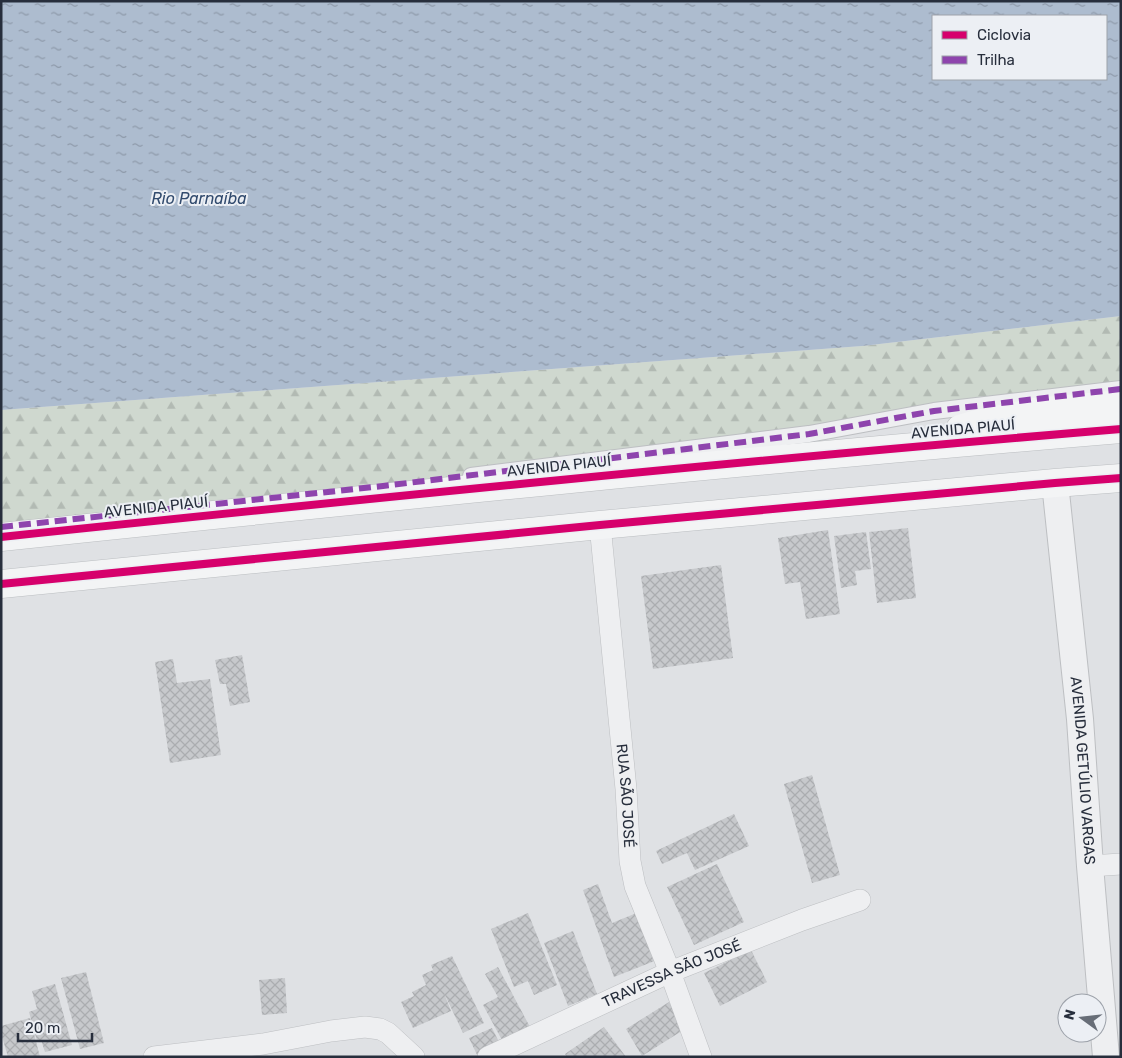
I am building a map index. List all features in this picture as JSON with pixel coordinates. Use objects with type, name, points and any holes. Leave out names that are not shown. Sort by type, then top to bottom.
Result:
[{"type":"main road","points":[[892,449],[977,424],[1035,412],[1121,404]]},
{"type":"main road","name":"AVENIDA PIAUÍ","points":[[1,537],[665,469],[1121,429]]},
{"type":"main road","points":[[1,584],[600,525],[1121,478]]},
{"type":"street","points":[[1,527],[383,486],[799,436],[934,411],[1121,389]]},
{"type":"street","name":"AVENIDA GETÚLIO VARGAS","points":[[1055,483],[1080,719],[1106,1057]]},
{"type":"street","name":"RUA SÃO JOSÉ","points":[[600,525],[626,789],[630,861],[635,886],[670,972],[701,1057]]},
{"type":"street","points":[[1090,866],[1121,864]]},
{"type":"street","name":"TRAVESSA SÃO JOSÉ","points":[[488,1057],[670,972],[802,920],[860,900]]},
{"type":"street","points":[[154,1057],[263,1044],[365,1027],[380,1029],[388,1033],[414,1057]]},
{"type":"green space","points":[[1121,316],[1121,389],[809,434],[383,486],[1,527],[1,410],[862,346]]},
{"type":"water","name":"Rio Parnaíba","points":[[1,1],[1121,1],[1121,316],[862,346],[1,410]]},
{"type":"building","points":[[908,528],[916,598],[877,603],[869,532]]},
{"type":"building","points":[[828,530],[840,614],[806,619],[800,582],[785,584],[778,538]]},
{"type":"building","points":[[866,532],[871,569],[855,571],[857,585],[841,588],[834,536]]},
{"type":"building","points":[[721,565],[733,658],[653,669],[641,576]]},
{"type":"building","points":[[242,655],[250,702],[230,706],[226,684],[220,684],[215,660]]},
{"type":"building","points":[[173,659],[177,683],[210,679],[221,755],[170,763],[155,662]]},
{"type":"building","points":[[812,775],[840,875],[812,883],[784,784]]},
{"type":"building","points":[[734,814],[749,846],[695,870],[687,853],[662,864],[656,851]]},
{"type":"building","points":[[717,864],[744,922],[694,945],[667,887]]},
{"type":"building","points":[[598,884],[612,923],[639,912],[657,960],[614,977],[583,890]]},
{"type":"building","points":[[528,913],[557,985],[534,995],[528,981],[514,987],[491,929]]},
{"type":"building","points":[[573,931],[597,994],[568,1006],[544,943]]},
{"type":"building","points":[[751,950],[767,982],[720,1006],[704,973]]},
{"type":"building","points":[[452,956],[484,1023],[463,1033],[444,993],[451,1011],[413,1028],[401,1002],[414,996],[412,992],[426,985],[422,975],[433,970],[431,965]]},
{"type":"building","points":[[498,967],[530,1027],[503,1042],[483,1005],[498,997],[485,974]]},
{"type":"building","points":[[86,972],[104,1043],[80,1049],[61,978]]},
{"type":"building","points":[[285,978],[287,1013],[262,1015],[259,980]]},
{"type":"building","points":[[55,984],[72,1045],[45,1052],[41,1040],[37,1041],[29,1012],[37,1009],[32,991]]},
{"type":"building","points":[[669,1002],[685,1029],[642,1056],[626,1029]]},
{"type":"building","points":[[30,1018],[40,1057],[8,1057],[1,1033],[1,1026]]},
{"type":"building","points":[[604,1027],[626,1057],[567,1057],[565,1054]]},
{"type":"building","points":[[492,1028],[501,1046],[478,1057],[469,1038]]},
{"type":"marked path","points":[[1,527],[383,486],[809,434],[934,411],[1121,389]]},
{"type":"cycle path","points":[[1,537],[561,480],[1121,429]]},
{"type":"cycle path","points":[[1,584],[600,525],[1121,478]]}]
